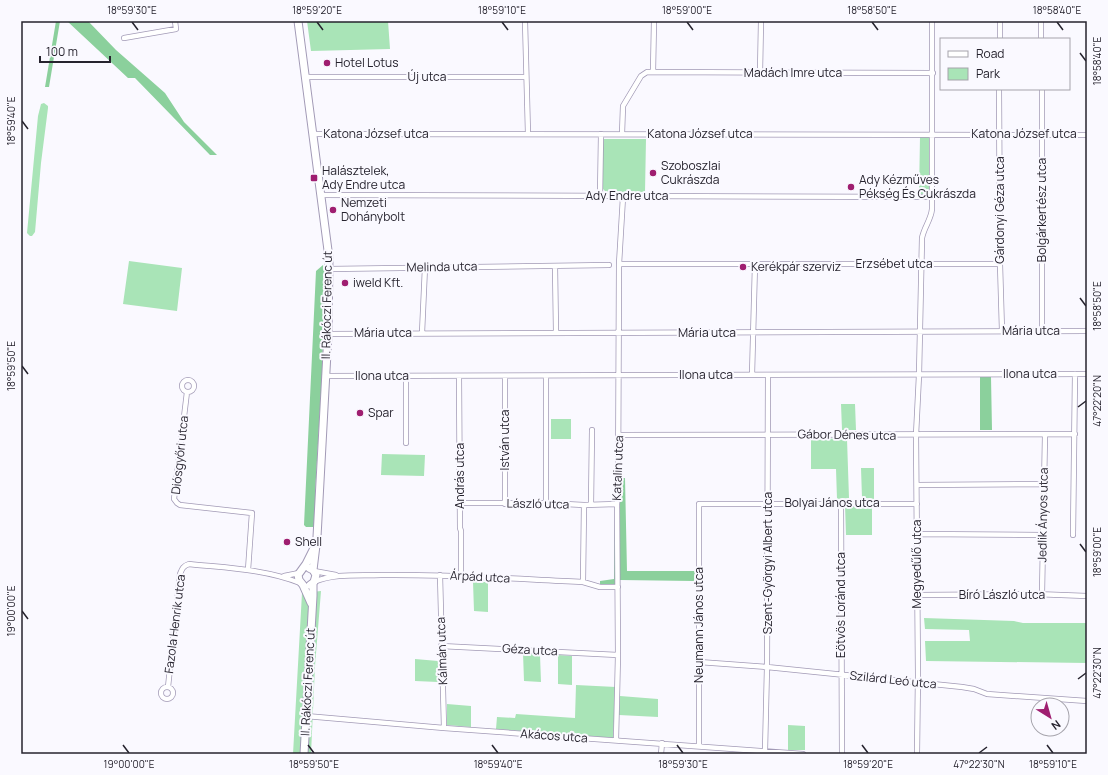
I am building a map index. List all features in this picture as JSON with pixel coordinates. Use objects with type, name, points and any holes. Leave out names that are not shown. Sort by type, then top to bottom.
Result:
[{"type":"main road","name":"II. Rákóczi Ferenc út","points":[[298,21],[328,248],[329,269],[328,334],[314,570],[316,578],[314,583],[312,609],[304,754]]},
{"type":"main road","name":"II. Rákóczi Ferenc út","points":[[312,609],[309,597],[298,578],[316,543]]},
{"type":"main road","points":[[301,571],[306,568],[314,570]]},
{"type":"main road","points":[[302,584],[310,585],[314,583]]},
{"type":"street","points":[[124,38],[176,28],[175,21]]},
{"type":"street","points":[[525,21],[525,77],[528,134]]},
{"type":"street","points":[[622,134],[623,106],[641,76],[647,72],[653,72],[654,21]]},
{"type":"street","points":[[760,73],[761,21]]},
{"type":"street","name":"Megyedűlő utca","points":[[917,754],[918,594],[916,435],[920,375],[922,238],[923,232],[932,215],[932,21]]},
{"type":"street","points":[[1000,21],[1000,38]]},
{"type":"street","points":[[1041,21],[1041,38]]},
{"type":"street","name":"Madách Imre utca","points":[[653,72],[932,73]]},
{"type":"street","name":"Új utca","points":[[305,77],[525,77]]},
{"type":"street","name":"Gárdonyi Géza utca","points":[[999,90],[1002,331]]},
{"type":"street","name":"Bolgárkertész utca","points":[[1042,90],[1042,331]]},
{"type":"street","name":"Katona József utca","points":[[313,134],[1087,135]]},
{"type":"street","points":[[600,196],[601,134]]},
{"type":"street","name":"Ady Endre utca","points":[[321,195],[932,197]]},
{"type":"street","name":"Katalin utca","points":[[616,740],[618,655],[617,504],[619,435],[619,264],[623,197]]},
{"type":"street","name":"Erzsébet utca","points":[[619,264],[1000,264]]},
{"type":"street","points":[[752,375],[755,264]]},
{"type":"street","name":"Melinda utca","points":[[329,269],[609,265]]},
{"type":"street","points":[[555,266],[556,332]]},
{"type":"street","points":[[422,333],[425,267]]},
{"type":"street","name":"Mária utca","points":[[328,334],[1087,331]]},
{"type":"street","points":[[1073,535],[1075,374]]},
{"type":"street","name":"Ilona utca","points":[[325,376],[1087,374]]},
{"type":"street","name":"Szent-Györgyi Albert utca","points":[[765,751],[767,667],[768,375]]},
{"type":"street","points":[[406,376],[406,443]]},
{"type":"street","name":"András utca","points":[[459,376],[461,576]]},
{"type":"street","name":"István utca","points":[[505,376],[505,504]]},
{"type":"street","points":[[546,376],[546,503]]},
{"type":"street","name":"Diósgyőri utca","points":[[187,392],[174,499],[180,505],[252,513],[248,570]]},
{"type":"street","points":[[591,505],[592,430]]},
{"type":"street","name":"Gábor Dénes utca","points":[[619,435],[1075,434]]},
{"type":"street","name":"Jedlik Ányos utca","points":[[1042,594],[1045,435]]},
{"type":"street","points":[[917,485],[1044,484]]},
{"type":"street","name":"László utca","points":[[460,503],[546,503],[584,505],[617,504]]},
{"type":"street","name":"Eötvös Loránd utca","points":[[841,503],[842,754]]},
{"type":"street","name":"Bolyai János utca","points":[[699,504],[917,504]]},
{"type":"street","name":"Neumann János utca","points":[[698,746],[699,504]]},
{"type":"street","points":[[583,582],[584,505]]},
{"type":"street","points":[[917,534],[1042,535]]},
{"type":"street","name":"Fazola Henrik utca","points":[[168,687],[180,574],[182,569],[189,564],[248,570],[283,576]]},
{"type":"street","name":"Árpád utca","points":[[314,570],[341,576]]},
{"type":"street","points":[[283,576],[301,571]]},
{"type":"street","name":"Árpád utca","points":[[314,583],[321,579],[341,576],[440,575],[583,582],[600,586],[618,587]]},
{"type":"street","name":"Kálmán utca","points":[[440,575],[444,728]]},
{"type":"street","points":[[283,576],[302,584]]},
{"type":"street","name":"Bíró László utca","points":[[918,594],[1042,594],[1087,596]]},
{"type":"street","name":"Géza utca","points":[[441,646],[618,655]]},
{"type":"street","name":"Szilárd Leó utca","points":[[698,662],[767,667],[918,682],[974,689],[987,694],[1087,702]]},
{"type":"street","name":"Akácos utca","points":[[306,716],[444,728],[803,754]]},
{"type":"street","points":[[661,754],[662,743]]},
{"type":"green space","points":[[56,21],[60,21],[49,87],[45,87]]},
{"type":"green space","points":[[67,21],[88,21],[116,50],[165,93],[184,122],[217,155],[210,155],[135,78],[128,78]]},
{"type":"green space","points":[[307,21],[388,21],[390,49],[311,51]]},
{"type":"green space","points":[[44,103],[48,106],[48,108],[41,163],[35,232],[32,236],[30,236],[27,233],[38,116],[41,104]]},
{"type":"green space","points":[[920,137],[931,137],[930,193],[926,195],[919,195]]},
{"type":"green space","points":[[603,139],[646,139],[645,192],[606,192],[603,189]]},
{"type":"green space","points":[[129,261],[182,268],[177,311],[123,304]]},
{"type":"green space","points":[[323,265],[325,272],[322,375],[315,494],[315,527],[306,527],[304,525],[316,271]]},
{"type":"green space","points":[[980,376],[991,377],[992,430],[980,430]]},
{"type":"green space","points":[[841,404],[855,404],[856,430],[842,430]]},
{"type":"green space","points":[[551,419],[571,419],[571,439],[551,439]]},
{"type":"green space","points":[[811,438],[847,439],[849,498],[837,499],[836,469],[811,469]]},
{"type":"green space","points":[[382,454],[425,455],[424,476],[381,475]]},
{"type":"green space","points":[[861,468],[874,468],[874,499],[862,498]]},
{"type":"green space","points":[[621,478],[625,478],[627,571],[695,571],[694,581],[620,580],[614,585],[600,584],[600,581],[614,579],[615,508]]},
{"type":"green space","points":[[845,505],[872,505],[872,535],[846,535]]},
{"type":"green space","points":[[473,582],[488,582],[488,612],[474,611]]},
{"type":"green space","points":[[321,591],[315,666],[311,754],[293,754],[302,593]]},
{"type":"green space","points":[[924,618],[1014,621],[1023,623],[1087,623],[1087,663],[926,661],[925,641],[970,641],[969,630],[925,629]]},
{"type":"green space","points":[[523,653],[540,655],[541,682],[524,681]]},
{"type":"green space","points":[[558,655],[572,656],[572,685],[558,684]]},
{"type":"green space","points":[[415,659],[438,661],[438,682],[415,681]]},
{"type":"green space","points":[[576,685],[616,687],[613,738],[496,729],[497,717],[515,718],[516,714],[575,718]]},
{"type":"green space","points":[[620,696],[658,699],[658,717],[619,715]]},
{"type":"green space","points":[[447,704],[471,706],[471,727],[447,725]]},
{"type":"green space","points":[[788,725],[805,726],[805,750],[788,750]]},
{"type":"place","name":"Hotel Lotus","points":[[327,63]]},
{"type":"place","name":"Szoboszlai Cukrászda","points":[[653,173]]},
{"type":"place","name":"Halásztelek, Ady Endre utca","points":[[314,178]]},
{"type":"place","name":"Ady Kézműves Pékség És Cukrászda","points":[[851,187]]},
{"type":"place","name":"Nemzeti Dohánybolt","points":[[333,210]]},
{"type":"place","name":"Kerékpár szerviz","points":[[743,267]]},
{"type":"place","name":"iweld Kft.","points":[[345,283]]},
{"type":"place","name":"Spar","points":[[360,413]]},
{"type":"place","name":"Shell","points":[[287,542]]}]
